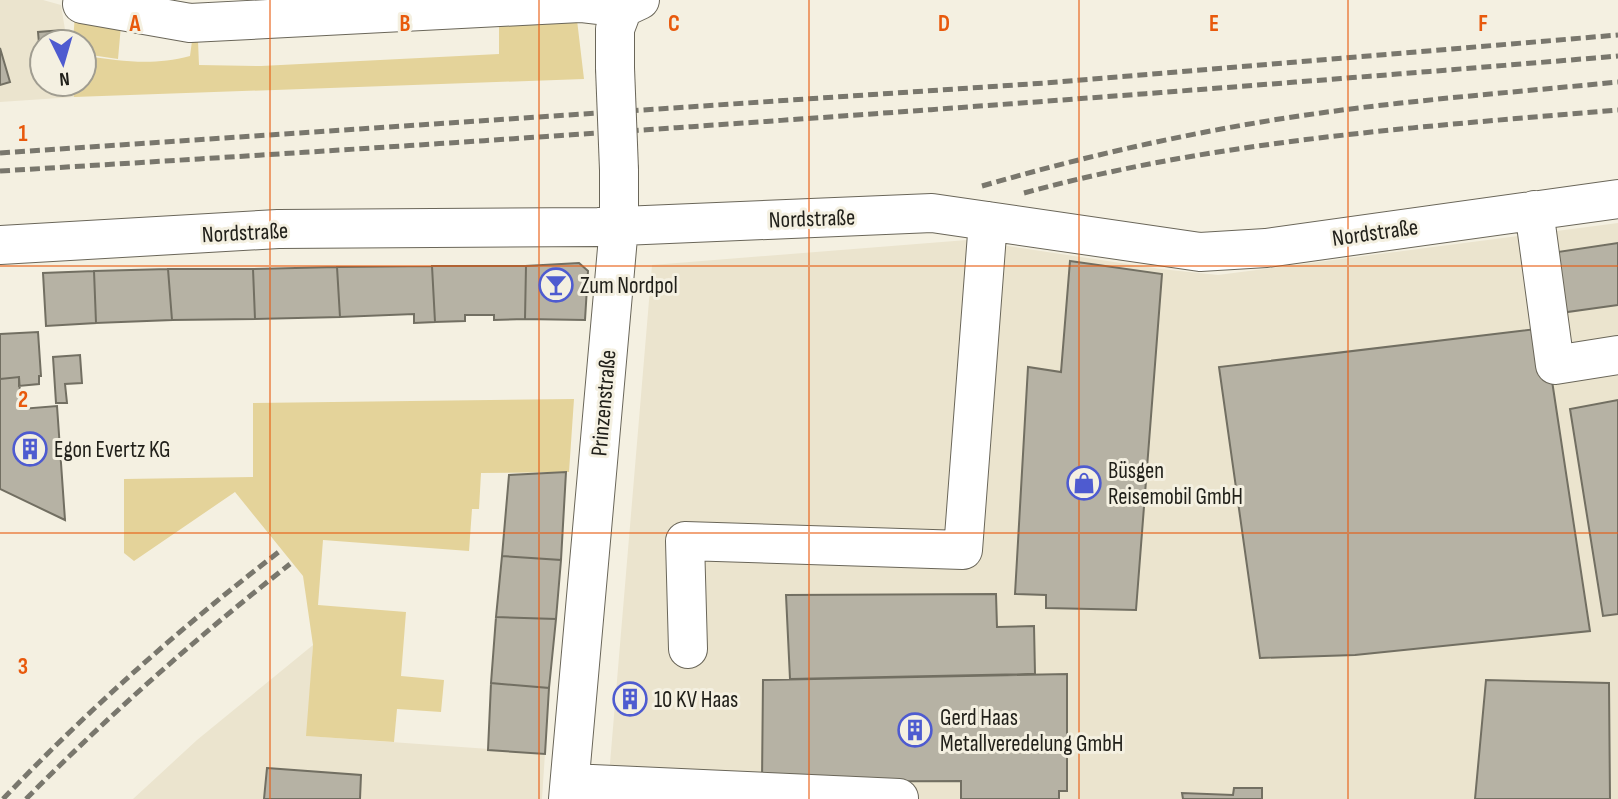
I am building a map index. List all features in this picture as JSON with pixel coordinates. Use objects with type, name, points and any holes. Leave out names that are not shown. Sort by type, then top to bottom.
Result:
[{"type":"street","points":[[82,4],[190,23],[580,3],[627,3]]},
{"type":"street","name":"Prinzenstraße","points":[[569,791],[619,226],[620,170],[615,29],[627,3]]},
{"type":"street","name":"Nordstraße","points":[[0,245],[278,229],[619,226],[932,213],[1200,252],[1266,248],[1618,199]]},
{"type":"street","points":[[1534,210],[1555,365],[1618,355]]},
{"type":"street","points":[[688,649],[685,541],[963,550],[988,221]]},
{"type":"street","points":[[569,791],[899,798]]},
{"type":"shaded area","points":[[0,0],[43,0],[61,5],[65,28],[28,28],[28,98],[59,98],[0,102]]},
{"type":"shaded area","points":[[76,0],[123,3],[118,59],[98,56],[98,28],[74,28]]},
{"type":"shaded area","points":[[577,20],[584,79],[98,96],[98,58],[150,62],[176,59],[190,56],[192,41],[198,41],[199,65],[261,66],[499,54],[499,25]]},
{"type":"shaded area","points":[[1618,223],[1618,799],[607,799],[652,265],[967,240],[1218,275]]},
{"type":"shaded area","points":[[574,399],[569,472],[481,473],[479,509],[472,509],[469,551],[323,540],[318,605],[406,612],[401,676],[444,680],[441,712],[397,709],[394,742],[306,736],[313,645],[303,576],[235,492],[134,561],[124,553],[124,479],[253,477],[253,403]]},
{"type":"shaded area","points":[[313,645],[307,736],[545,753],[542,799],[133,799],[197,740]]},
{"type":"building","points":[[0,48],[10,82],[0,85]]},
{"type":"building","points":[[1618,243],[1618,305],[1560,313],[1551,253]]},
{"type":"building","name":"Büsgen Reisemobil GmbH","points":[[1070,261],[1162,274],[1136,610],[1046,608],[1046,595],[1015,594],[1028,367],[1061,372]]},
{"type":"building","name":"Zum Nordpol","points":[[579,263],[588,271],[585,320],[525,319],[526,266]]},
{"type":"building","points":[[432,266],[435,322],[414,323],[414,314],[340,317],[337,267]]},
{"type":"building","points":[[432,266],[526,266],[525,319],[494,320],[494,315],[465,315],[465,321],[435,322]]},
{"type":"building","points":[[337,267],[340,317],[255,319],[253,269]]},
{"type":"building","points":[[168,269],[253,269],[255,319],[172,320]]},
{"type":"building","points":[[168,269],[172,320],[96,323],[94,271]]},
{"type":"building","points":[[94,271],[96,323],[46,326],[43,273]]},
{"type":"building","points":[[1544,328],[1590,631],[1355,655],[1260,658],[1219,367]]},
{"type":"building","points":[[38,332],[41,376],[39,384],[19,386],[19,377],[0,379],[0,334]]},
{"type":"building","points":[[80,355],[82,383],[65,384],[67,403],[56,403],[53,357]]},
{"type":"building","name":"Egon Evertz KG","points":[[19,377],[21,409],[57,406],[65,520],[0,489],[0,379]]},
{"type":"building","points":[[1618,400],[1618,614],[1603,616],[1570,409]]},
{"type":"building","points":[[566,472],[561,560],[502,556],[509,475]]},
{"type":"building","points":[[502,556],[561,560],[556,619],[496,617]]},
{"type":"building","points":[[996,594],[997,627],[1034,626],[1035,674],[790,679],[786,595]]},
{"type":"building","points":[[496,617],[556,619],[549,688],[491,683]]},
{"type":"building","name":"Gerd Haas Metallveredelung GmbH","points":[[1067,674],[1067,791],[1059,791],[1059,799],[961,799],[961,781],[762,782],[763,680]]},
{"type":"building","points":[[1486,680],[1609,683],[1610,799],[1475,799]]},
{"type":"building","points":[[491,683],[549,688],[545,754],[488,750]]},
{"type":"building","name":"10 KV Haas","points":[[623,690],[637,691],[636,709],[622,707]]},
{"type":"building","points":[[267,768],[361,775],[360,799],[264,799]]},
{"type":"building","points":[[1234,788],[1262,788],[1262,799],[1183,799],[1182,793],[1233,795]]},
{"type":"railway","points":[[0,153],[1045,83],[1618,35]]},
{"type":"railway","points":[[0,171],[809,118],[1618,56]]},
{"type":"railway","points":[[982,186],[1133,147],[1286,118],[1410,102],[1618,82]]},
{"type":"railway","points":[[1024,193],[1170,160],[1244,148],[1393,130],[1618,110]]},
{"type":"railway","points":[[3,799],[137,670],[207,609],[280,551]]},
{"type":"railway","points":[[26,799],[154,677],[290,564]]},
{"type":"place","name":"Zum Nordpol","points":[[556,285]]},
{"type":"place","name":"Egon Evertz KG","points":[[30,449]]},
{"type":"place","name":"Büsgen Reisemobil GmbH","points":[[1084,483]]},
{"type":"place","name":"10 KV Haas","points":[[630,699]]},
{"type":"place","name":"Gerd Haas Metallveredelung GmbH","points":[[915,730]]}]
